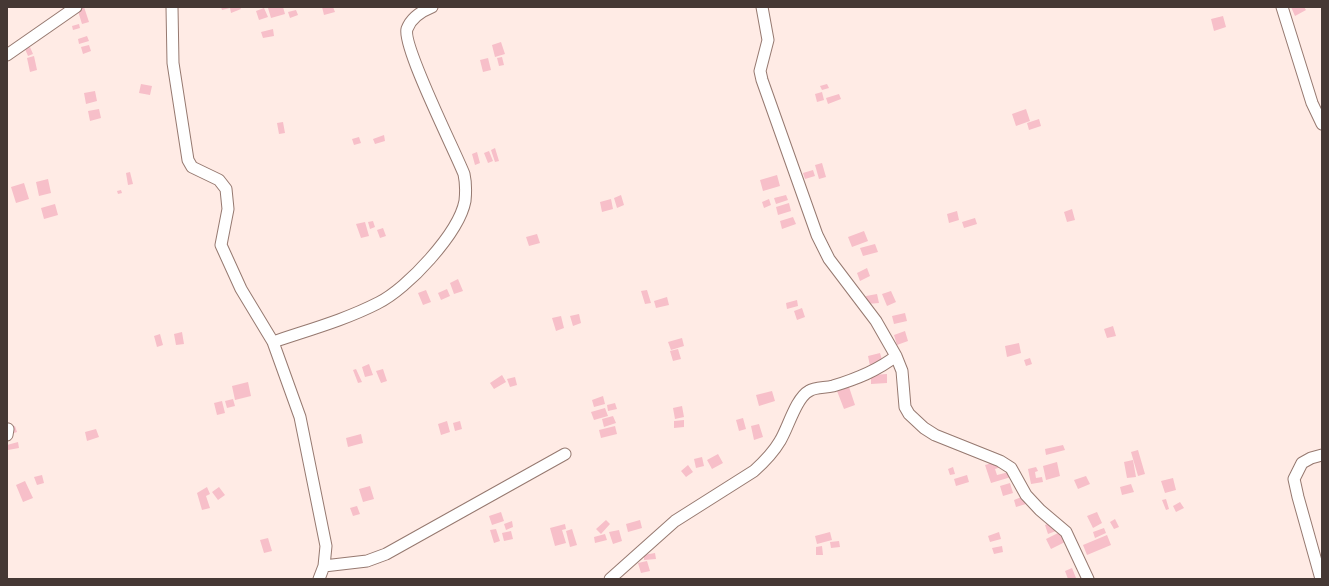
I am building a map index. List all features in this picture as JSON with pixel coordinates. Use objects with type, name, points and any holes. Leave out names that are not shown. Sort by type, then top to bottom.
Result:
[{"type":"street","points":[[7,55],[76,7]]},
{"type":"street","points":[[172,7],[173,63],[188,160],[192,167],[219,180],[226,189],[228,209],[221,245],[241,289],[273,342],[300,417],[325,531],[326,551],[324,566],[319,579]]},
{"type":"street","points":[[273,342],[360,311],[386,298],[405,283],[446,240],[460,214],[465,201],[466,186],[464,174],[420,74],[407,37],[407,29],[414,18],[432,7]]},
{"type":"street","points":[[762,7],[768,40],[760,71],[762,80],[817,235],[829,259],[876,321],[896,356],[902,371],[905,407],[909,414],[924,428],[935,435],[1000,461],[1011,468],[1026,495],[1066,532],[1088,579]]},
{"type":"street","points":[[1282,7],[1312,103],[1322,124]]},
{"type":"street","points":[[610,579],[675,520],[754,471],[763,463],[780,441],[801,398],[809,391],[829,387],[860,377],[877,370],[896,356]]},
{"type":"street","points":[[324,566],[367,561],[386,554],[565,454]]},
{"type":"street","points":[[1320,579],[1294,479],[1302,463],[1311,458],[1322,455]]},
{"type":"building","points":[[84,7],[89,22],[82,24],[77,8]]},
{"type":"building","points":[[221,7],[240,7],[241,9],[231,13],[230,8],[222,10]]},
{"type":"building","points":[[283,7],[285,14],[271,18],[268,8]]},
{"type":"building","points":[[322,7],[333,7],[335,12],[324,15]]},
{"type":"building","points":[[1291,7],[1304,7],[1306,10],[1295,16]]},
{"type":"building","points":[[264,8],[268,17],[259,20],[256,11]]},
{"type":"building","points":[[296,10],[298,15],[290,18],[288,12]]},
{"type":"building","points":[[1223,16],[1226,27],[1214,31],[1211,19]]},
{"type":"building","points":[[79,24],[80,28],[73,30],[72,26]]},
{"type":"building","points":[[273,29],[274,36],[263,38],[261,32]]},
{"type":"building","points":[[87,36],[89,41],[79,44],[78,39]]},
{"type":"building","points":[[501,42],[505,54],[495,57],[492,45]]},
{"type":"building","points":[[89,45],[91,51],[83,54],[81,47]]},
{"type":"building","points":[[30,47],[33,54],[28,56],[25,49]]},
{"type":"building","points":[[34,56],[37,70],[30,72],[27,58]]},
{"type":"building","points":[[502,57],[504,65],[499,66],[497,58]]},
{"type":"building","points":[[488,58],[491,70],[483,72],[480,60]]},
{"type":"building","points":[[141,84],[152,86],[150,95],[139,93]]},
{"type":"building","points":[[827,84],[829,88],[822,90],[820,86]]},
{"type":"building","points":[[95,91],[97,101],[86,104],[84,93]]},
{"type":"building","points":[[822,92],[824,100],[817,102],[815,94]]},
{"type":"building","points":[[839,94],[841,99],[828,104],[826,98]]},
{"type":"building","points":[[99,109],[101,118],[90,121],[88,111]]},
{"type":"building","points":[[1026,109],[1030,121],[1016,126],[1012,114]]},
{"type":"building","points":[[1039,119],[1041,126],[1029,130],[1027,123]]},
{"type":"building","points":[[283,122],[285,133],[279,134],[277,123]]},
{"type":"building","points":[[384,135],[385,141],[375,144],[373,139]]},
{"type":"building","points":[[359,137],[361,143],[354,145],[352,139]]},
{"type":"building","points":[[495,148],[499,161],[495,162],[491,150]]},
{"type":"building","points":[[489,151],[493,161],[488,163],[484,153]]},
{"type":"building","points":[[477,152],[480,163],[475,165],[472,154]]},
{"type":"building","points":[[822,163],[826,177],[819,179],[815,165]]},
{"type":"building","points":[[813,170],[815,176],[805,179],[803,173]]},
{"type":"building","points":[[130,172],[133,184],[128,185],[126,173]]},
{"type":"building","points":[[777,175],[780,186],[763,191],[760,180]]},
{"type":"building","points":[[48,179],[51,193],[39,196],[36,182]]},
{"type":"building","points":[[24,183],[29,199],[16,203],[11,187]]},
{"type":"building","points":[[121,190],[122,193],[118,194],[117,191]]},
{"type":"building","points":[[621,195],[624,205],[617,208],[614,198]]},
{"type":"building","points":[[786,195],[788,200],[776,204],[774,198]]},
{"type":"building","points":[[611,199],[613,209],[602,212],[600,202]]},
{"type":"building","points":[[769,199],[771,205],[764,208],[762,202]]},
{"type":"building","points":[[789,203],[791,211],[778,215],[776,207]]},
{"type":"building","points":[[55,204],[58,215],[44,219],[41,208]]},
{"type":"building","points":[[1072,209],[1075,220],[1067,222],[1064,212]]},
{"type":"building","points":[[957,211],[959,220],[949,223],[947,214]]},
{"type":"building","points":[[793,217],[796,224],[782,229],[780,221]]},
{"type":"building","points":[[975,218],[977,224],[964,228],[962,222]]},
{"type":"building","points":[[373,221],[375,227],[370,229],[368,222]]},
{"type":"building","points":[[365,222],[369,236],[361,238],[356,224]]},
{"type":"building","points":[[383,228],[386,236],[380,238],[377,230]]},
{"type":"building","points":[[864,231],[868,241],[852,247],[848,237]]},
{"type":"building","points":[[537,234],[540,243],[529,246],[526,237]]},
{"type":"building","points":[[875,244],[878,252],[863,256],[860,248]]},
{"type":"building","points":[[867,268],[870,276],[860,281],[857,273]]},
{"type":"building","points":[[458,279],[463,291],[454,294],[450,283]]},
{"type":"building","points":[[447,289],[450,296],[441,300],[438,293]]},
{"type":"building","points":[[426,290],[431,302],[423,305],[418,293]]},
{"type":"building","points":[[647,290],[651,303],[645,304],[641,291]]},
{"type":"building","points":[[891,291],[896,302],[887,306],[882,294]]},
{"type":"building","points":[[877,294],[879,303],[867,304],[866,296]]},
{"type":"building","points":[[667,297],[669,305],[656,308],[654,301]]},
{"type":"building","points":[[797,300],[798,306],[787,309],[786,303]]},
{"type":"building","points":[[802,308],[805,317],[797,320],[794,311]]},
{"type":"building","points":[[905,313],[907,321],[894,324],[892,316]]},
{"type":"building","points":[[579,314],[581,323],[573,326],[570,316]]},
{"type":"building","points":[[561,316],[564,328],[556,331],[552,318]]},
{"type":"building","points":[[1113,326],[1116,336],[1107,338],[1104,329]]},
{"type":"building","points":[[905,331],[908,341],[897,345],[894,335]]},
{"type":"building","points":[[182,332],[184,344],[176,345],[174,334]]},
{"type":"building","points":[[160,334],[163,345],[157,347],[154,336]]},
{"type":"building","points":[[682,338],[684,346],[671,350],[668,342]]},
{"type":"building","points":[[1019,343],[1021,353],[1007,357],[1005,346]]},
{"type":"building","points":[[678,349],[681,359],[673,361],[670,351]]},
{"type":"building","points":[[880,353],[883,363],[870,366],[868,356]]},
{"type":"building","points":[[1030,358],[1032,364],[1026,366],[1024,360]]},
{"type":"building","points":[[369,364],[373,375],[365,377],[362,367]]},
{"type":"building","points":[[356,369],[362,382],[358,383],[353,370]]},
{"type":"building","points":[[383,369],[387,381],[381,383],[376,371]]},
{"type":"building","points":[[887,374],[887,383],[871,384],[871,375]]},
{"type":"building","points":[[502,375],[506,382],[494,389],[490,383]]},
{"type":"building","points":[[515,377],[517,385],[510,387],[507,379]]},
{"type":"building","points":[[248,382],[251,396],[235,400],[232,386]]},
{"type":"building","points":[[849,387],[855,405],[844,409],[837,391]]},
{"type":"building","points":[[772,391],[775,401],[759,406],[756,395]]},
{"type":"building","points":[[603,396],[605,404],[594,407],[592,400]]},
{"type":"building","points":[[233,399],[235,406],[227,408],[225,401]]},
{"type":"building","points":[[222,401],[225,413],[217,415],[214,403]]},
{"type":"building","points":[[615,403],[617,409],[608,411],[607,405]]},
{"type":"building","points":[[682,406],[684,417],[675,419],[673,408]]},
{"type":"building","points":[[605,408],[608,416],[594,420],[591,412]]},
{"type":"building","points":[[613,416],[616,423],[604,427],[602,419]]},
{"type":"building","points":[[743,418],[746,429],[739,431],[736,420]]},
{"type":"building","points":[[684,420],[684,427],[674,428],[674,421]]},
{"type":"building","points":[[447,421],[450,432],[441,435],[438,424]]},
{"type":"building","points":[[460,421],[462,429],[455,431],[453,423]]},
{"type":"building","points":[[759,424],[763,437],[754,440],[751,426]]},
{"type":"building","points":[[15,426],[17,432],[11,434],[9,428]]},
{"type":"building","points":[[615,426],[617,434],[601,438],[599,430]]},
{"type":"building","points":[[96,429],[99,437],[87,441],[85,432]]},
{"type":"building","points":[[361,434],[363,443],[348,447],[346,438]]},
{"type":"building","points":[[18,442],[19,448],[8,450],[7,445]]},
{"type":"building","points":[[1063,445],[1065,450],[1046,455],[1045,449]]},
{"type":"building","points":[[1138,450],[1145,474],[1138,476],[1131,452]]},
{"type":"building","points":[[718,454],[723,463],[712,469],[707,460]]},
{"type":"building","points":[[702,457],[704,466],[696,468],[694,459]]},
{"type":"building","points":[[1133,460],[1136,477],[1127,478],[1124,462]]},
{"type":"building","points":[[999,461],[1001,467],[995,469],[997,475],[1009,472],[1011,477],[991,483],[985,465]]},
{"type":"building","points":[[1057,462],[1060,476],[1046,480],[1043,466]]},
{"type":"building","points":[[688,465],[693,472],[686,477],[681,471]]},
{"type":"building","points":[[953,467],[955,474],[950,475],[948,469]]},
{"type":"building","points":[[1036,467],[1038,471],[1035,472],[1036,478],[1042,477],[1043,482],[1031,484],[1028,469]]},
{"type":"building","points":[[42,475],[44,483],[37,485],[34,477]]},
{"type":"building","points":[[967,475],[969,482],[956,486],[954,479]]},
{"type":"building","points":[[1086,476],[1090,484],[1078,489],[1074,480]]},
{"type":"building","points":[[1173,478],[1176,490],[1165,493],[1161,481]]},
{"type":"building","points":[[25,481],[33,498],[23,502],[16,485]]},
{"type":"building","points":[[1010,483],[1013,493],[1003,496],[1000,486]]},
{"type":"building","points":[[1131,484],[1134,492],[1122,495],[1120,487]]},
{"type":"building","points":[[370,486],[374,499],[363,502],[359,489]]},
{"type":"building","points":[[207,487],[210,494],[206,496],[210,508],[202,510],[197,493]]},
{"type":"building","points":[[219,487],[225,495],[218,500],[212,492]]},
{"type":"building","points":[[1024,496],[1026,504],[1016,507],[1014,500]]},
{"type":"building","points":[[1166,499],[1169,509],[1166,510],[1162,500]]},
{"type":"building","points":[[1180,502],[1184,508],[1176,512],[1173,506]]},
{"type":"building","points":[[357,506],[360,514],[353,516],[350,508]]},
{"type":"building","points":[[501,512],[504,521],[492,525],[489,516]]},
{"type":"building","points":[[1097,512],[1102,523],[1093,528],[1087,516]]},
{"type":"building","points":[[1115,519],[1119,527],[1114,529],[1110,522]]},
{"type":"building","points":[[606,520],[610,524],[601,534],[596,529]]},
{"type":"building","points":[[640,520],[642,528],[628,532],[626,524]]},
{"type":"building","points":[[512,521],[513,527],[506,530],[504,524]]},
{"type":"building","points":[[1053,522],[1056,531],[1048,534],[1045,525]]},
{"type":"building","points":[[565,524],[566,529],[562,530],[566,543],[555,546],[550,528]]},
{"type":"building","points":[[1104,528],[1106,533],[1095,538],[1093,532]]},
{"type":"building","points":[[496,529],[500,541],[494,543],[490,530]]},
{"type":"building","points":[[572,529],[577,545],[570,547],[566,531]]},
{"type":"building","points":[[619,530],[622,541],[613,544],[609,532]]},
{"type":"building","points":[[1064,530],[1069,540],[1051,549],[1046,539]]},
{"type":"building","points":[[511,531],[513,539],[504,541],[502,533]]},
{"type":"building","points":[[830,532],[832,540],[817,544],[815,536]]},
{"type":"building","points":[[999,532],[1001,539],[990,542],[988,536]]},
{"type":"building","points":[[605,534],[607,540],[595,543],[594,537]]},
{"type":"building","points":[[1107,535],[1111,545],[1087,555],[1083,545]]},
{"type":"building","points":[[268,538],[272,551],[264,553],[260,540]]},
{"type":"building","points":[[839,541],[840,547],[831,548],[830,542]]},
{"type":"building","points":[[822,546],[823,555],[816,555],[816,547]]},
{"type":"building","points":[[1002,546],[1003,552],[994,554],[992,548]]},
{"type":"building","points":[[655,553],[656,559],[644,560],[644,555]]},
{"type":"building","points":[[647,561],[650,571],[641,573],[638,563]]},
{"type":"building","points":[[1072,568],[1076,578],[1068,579],[1065,571]]}]
